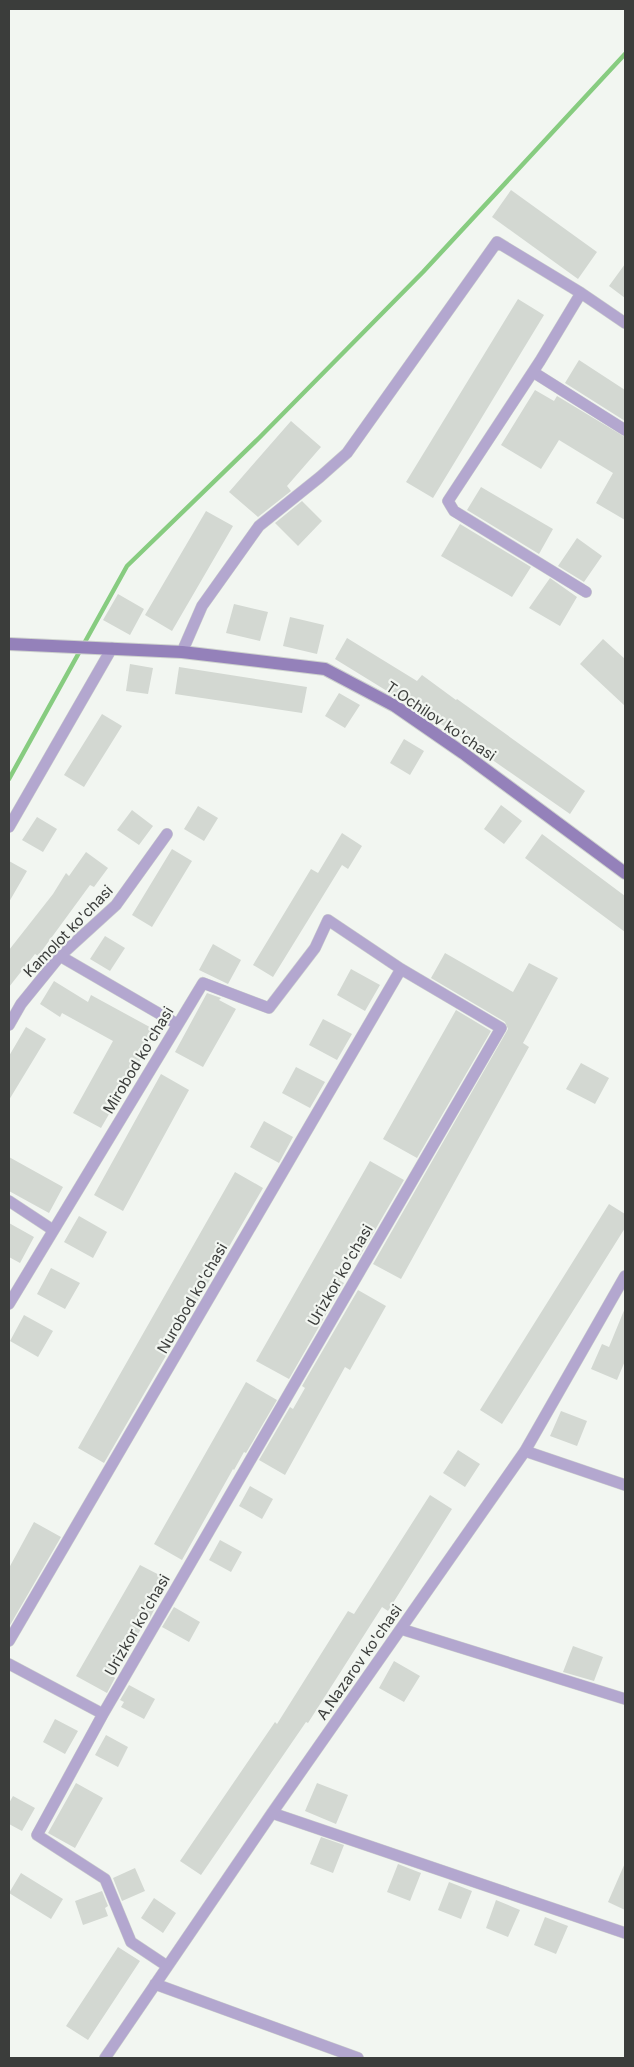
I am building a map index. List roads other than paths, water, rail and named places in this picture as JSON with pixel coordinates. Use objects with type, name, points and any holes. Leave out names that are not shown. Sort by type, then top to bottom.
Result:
[{"type":"main road","name":"T.Ochilov ko'chasi","points":[[9,644],[182,652],[325,669],[394,706],[463,752],[625,873]]},
{"type":"street","points":[[182,652],[202,606],[259,526],[320,477],[346,453],[497,242],[581,293],[625,323]]},
{"type":"street","points":[[581,293],[533,372],[448,502],[454,511],[586,592]]},
{"type":"street","points":[[533,372],[625,430]]},
{"type":"street","points":[[9,827],[112,648]]},
{"type":"street","name":"Kamolot ko'chasi","points":[[9,1024],[21,1004],[60,956],[116,905],[167,834]]},
{"type":"street","name":"Urizkor ko'chasi","points":[[103,1714],[501,1028],[402,969],[328,920]]},
{"type":"street","name":"Mirobod ko'chasi","points":[[9,1304],[203,983],[269,1008],[315,948],[328,920]]},
{"type":"street","points":[[60,956],[177,1024]]},
{"type":"street","name":"Nurobod ko'chasi","points":[[9,1641],[402,969]]},
{"type":"street","points":[[9,1201],[53,1230]]},
{"type":"street","name":"A.Nazarov ko'chasi","points":[[105,2058],[272,1813],[525,1451],[625,1276]]},
{"type":"street","points":[[525,1451],[625,1485]]},
{"type":"street","points":[[401,1629],[625,1699]]},
{"type":"street","points":[[9,1664],[103,1714],[37,1835],[105,1878],[131,1942],[167,1966]]},
{"type":"street","points":[[272,1813],[625,1933]]},
{"type":"street","points":[[155,1984],[358,2058]]},
{"type":"waterway","points":[[9,779],[127,566],[259,438],[423,272],[625,54]]}]
